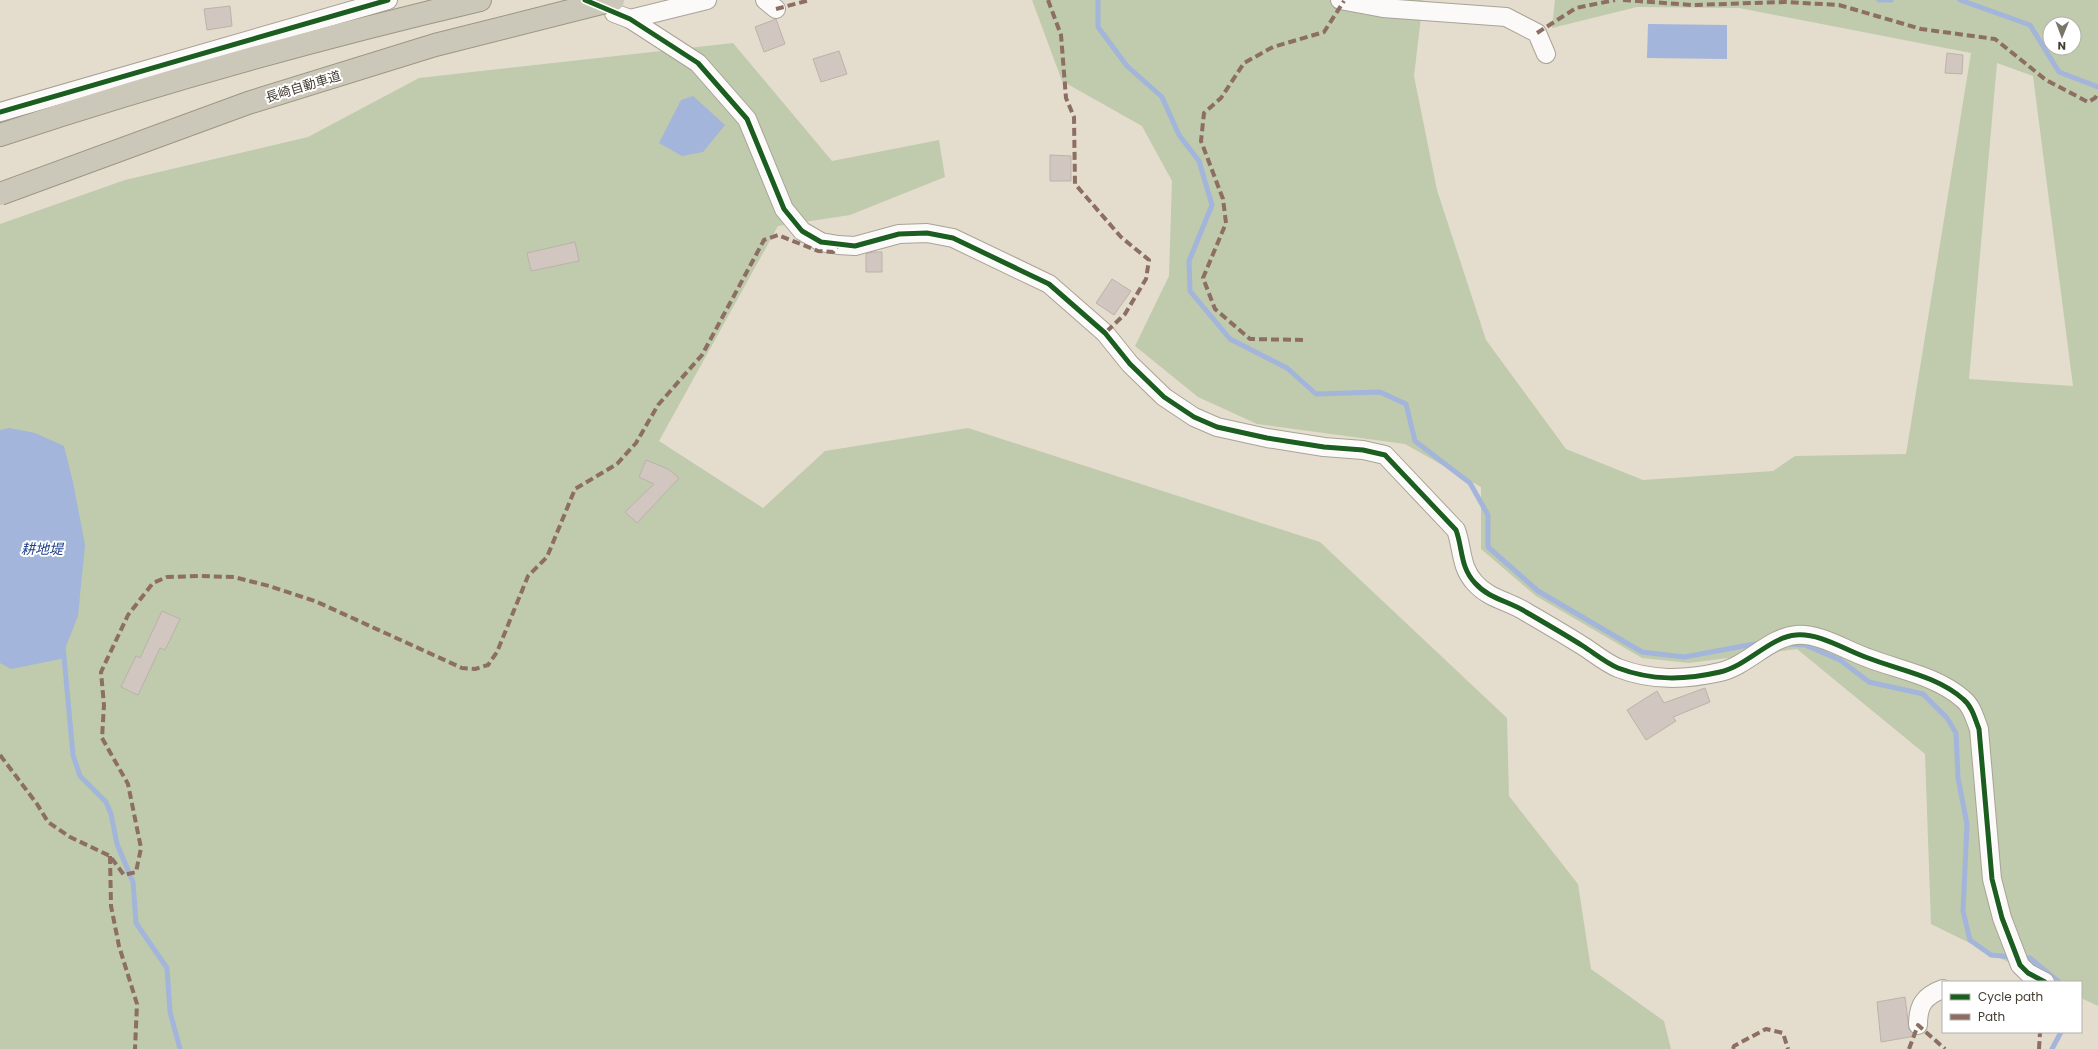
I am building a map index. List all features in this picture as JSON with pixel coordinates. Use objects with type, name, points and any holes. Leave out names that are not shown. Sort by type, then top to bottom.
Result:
[{"type":"highway","points":[[0,135],[240,62],[409,16],[480,0]]},
{"type":"highway","name":"長崎自動車道","points":[[0,194],[248,103],[435,45],[619,11]]},
{"type":"street","points":[[0,112],[388,0]]},
{"type":"street","points":[[619,11],[707,0]]},
{"type":"street","points":[[1340,0],[1383,8],[1506,17],[1537,33],[1546,54]]},
{"type":"street","points":[[619,11],[698,63],[747,118],[784,209],[802,231],[821,242],[856,246],[899,234],[920,234],[953,238],[1049,284],[1105,333],[1130,364],[1164,397],[1194,417],[1217,427],[1267,438],[1324,447],[1363,450],[1385,455],[1456,530],[1460,543],[1462,564],[1474,582],[1490,597],[1518,607],[1616,667],[1660,679],[1687,678],[1722,672],[1743,663],[1784,638],[1796,635],[1811,635],[1866,658],[1931,680],[1964,699],[1973,713],[1979,729],[1992,879],[2012,949],[2020,965],[2028,973],[2042,981]]},
{"type":"street","points":[[1918,1026],[1918,1012],[1929,994],[1942,989]]},
{"type":"green space","points":[[1032,0],[1423,0],[1414,76],[1437,190],[1486,340],[1566,449],[1643,480],[1773,471],[1795,456],[1906,454],[1971,53],[1739,8],[1637,7],[1552,28],[1555,0],[2098,0],[2098,1006],[2082,998],[2082,981],[2047,981],[1931,924],[1925,754],[1797,649],[1689,663],[1642,658],[1536,596],[1481,549],[1481,487],[1405,444],[1257,424],[1198,397],[1135,346],[1169,276],[1172,181],[1142,126],[1062,81]],"holes":[[[1997,63],[2033,76],[2073,386],[1969,379]]]},
{"type":"green space","points":[[733,43],[832,161],[939,140],[945,177],[850,215],[778,226],[659,441],[763,508],[825,451],[968,428],[1320,542],[1507,718],[1509,796],[1578,884],[1591,969],[1664,1021],[1671,1049],[0,1049],[0,224],[125,180],[308,137],[419,78]]},
{"type":"water","points":[[1648,24],[1727,25],[1727,59],[1647,58]]},
{"type":"water","points":[[693,96],[725,125],[703,152],[682,156],[659,143],[681,100]]},
{"type":"water","name":"耕地堤","points":[[9,428],[35,433],[64,446],[73,482],[85,545],[78,616],[61,659],[11,669],[0,663],[0,430]]},
{"type":"building","points":[[230,6],[232,26],[207,30],[204,9]]},
{"type":"building","points":[[776,19],[785,44],[764,52],[755,27]]},
{"type":"building","points":[[839,51],[847,74],[821,82],[813,59]]},
{"type":"building","points":[[1947,53],[1963,55],[1962,74],[1945,73]]},
{"type":"building","points":[[1050,155],[1071,156],[1071,181],[1050,181]]},
{"type":"building","points":[[575,242],[579,261],[531,271],[527,253]]},
{"type":"building","points":[[882,252],[882,272],[866,272],[866,254]]},
{"type":"building","points":[[1112,279],[1131,291],[1114,315],[1096,303]]},
{"type":"building","points":[[646,460],[668,469],[679,478],[637,523],[625,512],[654,484],[639,477]]},
{"type":"building","points":[[162,611],[180,619],[165,650],[160,648],[138,695],[121,687],[136,656],[140,658]]},
{"type":"building","points":[[1705,688],[1710,702],[1673,717],[1676,721],[1646,740],[1627,710],[1657,691],[1664,703]]},
{"type":"building","points":[[1905,997],[1909,1029],[1916,1036],[1881,1042],[1877,1002]]},
{"type":"waterway","points":[[1098,0],[1098,27],[1127,66],[1162,97],[1179,135],[1199,161],[1212,205],[1189,261],[1190,291],[1230,339],[1287,368],[1316,394],[1380,392],[1406,404],[1415,441],[1470,483],[1488,515],[1488,547],[1538,591],[1642,652],[1684,657],[1760,643]]},
{"type":"waterway","points":[[1879,0],[1891,0]]},
{"type":"waterway","points":[[1960,0],[2030,25],[2059,72],[2098,87]]},
{"type":"waterway","points":[[1788,644],[1805,645],[1840,660],[1869,682],[1923,694],[1947,718],[1956,733],[1958,778],[1967,824],[1963,911],[1970,940],[1991,955],[2012,957]]},
{"type":"waterway","points":[[63,646],[73,755],[80,776],[106,802],[111,814],[117,844],[133,882],[136,923],[167,968],[170,1012],[180,1049]]},
{"type":"waterway","points":[[2020,957],[2030,958],[2058,981]]},
{"type":"waterway","points":[[2052,1049],[2060,1033]]},
{"type":"marked path","points":[[776,9],[810,0]]},
{"type":"marked path","points":[[1048,0],[1061,35],[1066,98],[1074,117],[1075,184],[1121,237],[1149,260],[1146,279],[1125,314],[1105,333]]},
{"type":"marked path","points":[[1537,33],[1576,8],[1615,0]]},
{"type":"marked path","points":[[1623,0],[1692,5],[1785,2],[1839,5],[1921,29],[1995,39],[2046,80],[2088,102],[2095,98],[2098,93]]},
{"type":"marked path","points":[[1303,340],[1250,339],[1215,309],[1203,278],[1226,223],[1223,199],[1201,141],[1204,113],[1221,98],[1244,63],[1273,47],[1324,32],[1344,1]]},
{"type":"marked path","points":[[0,755],[37,804],[48,822],[70,837],[110,856],[124,875],[136,872],[141,848],[128,784],[102,738],[104,705],[101,672],[128,615],[153,583],[167,577],[234,577],[269,586],[315,601],[462,668],[475,669],[488,665],[497,652],[528,576],[547,557],[575,489],[617,464],[636,443],[658,405],[702,355],[764,240],[778,235],[818,251],[833,252],[838,245]]},
{"type":"marked path","points":[[110,856],[111,906],[119,946],[137,1004],[135,1049]]},
{"type":"marked path","points":[[1909,1049],[1918,1025],[1945,1049]]},
{"type":"marked path","points":[[1733,1049],[1734,1046],[1766,1029],[1783,1033],[1788,1049]]},
{"type":"marked path","points":[[2039,1049],[2040,1033]]},
{"type":"cycle path","points":[[0,112],[388,0]]},
{"type":"cycle path","points":[[585,0],[630,19],[698,63],[747,119],[784,209],[802,231],[821,242],[855,246],[899,234],[927,233],[953,238],[1049,284],[1105,333],[1130,364],[1164,397],[1194,417],[1217,427],[1267,438],[1324,447],[1363,450],[1385,455],[1456,530],[1464,564],[1470,577],[1475,583],[1486,593],[1520,608],[1614,666],[1631,672],[1656,677],[1681,678],[1707,675],[1730,669],[1786,637],[1805,635],[1823,639],[1859,655],[1917,674],[1953,691],[1969,705],[1979,729],[1992,879],[2002,918],[2020,965],[2028,973],[2043,981]]}]
